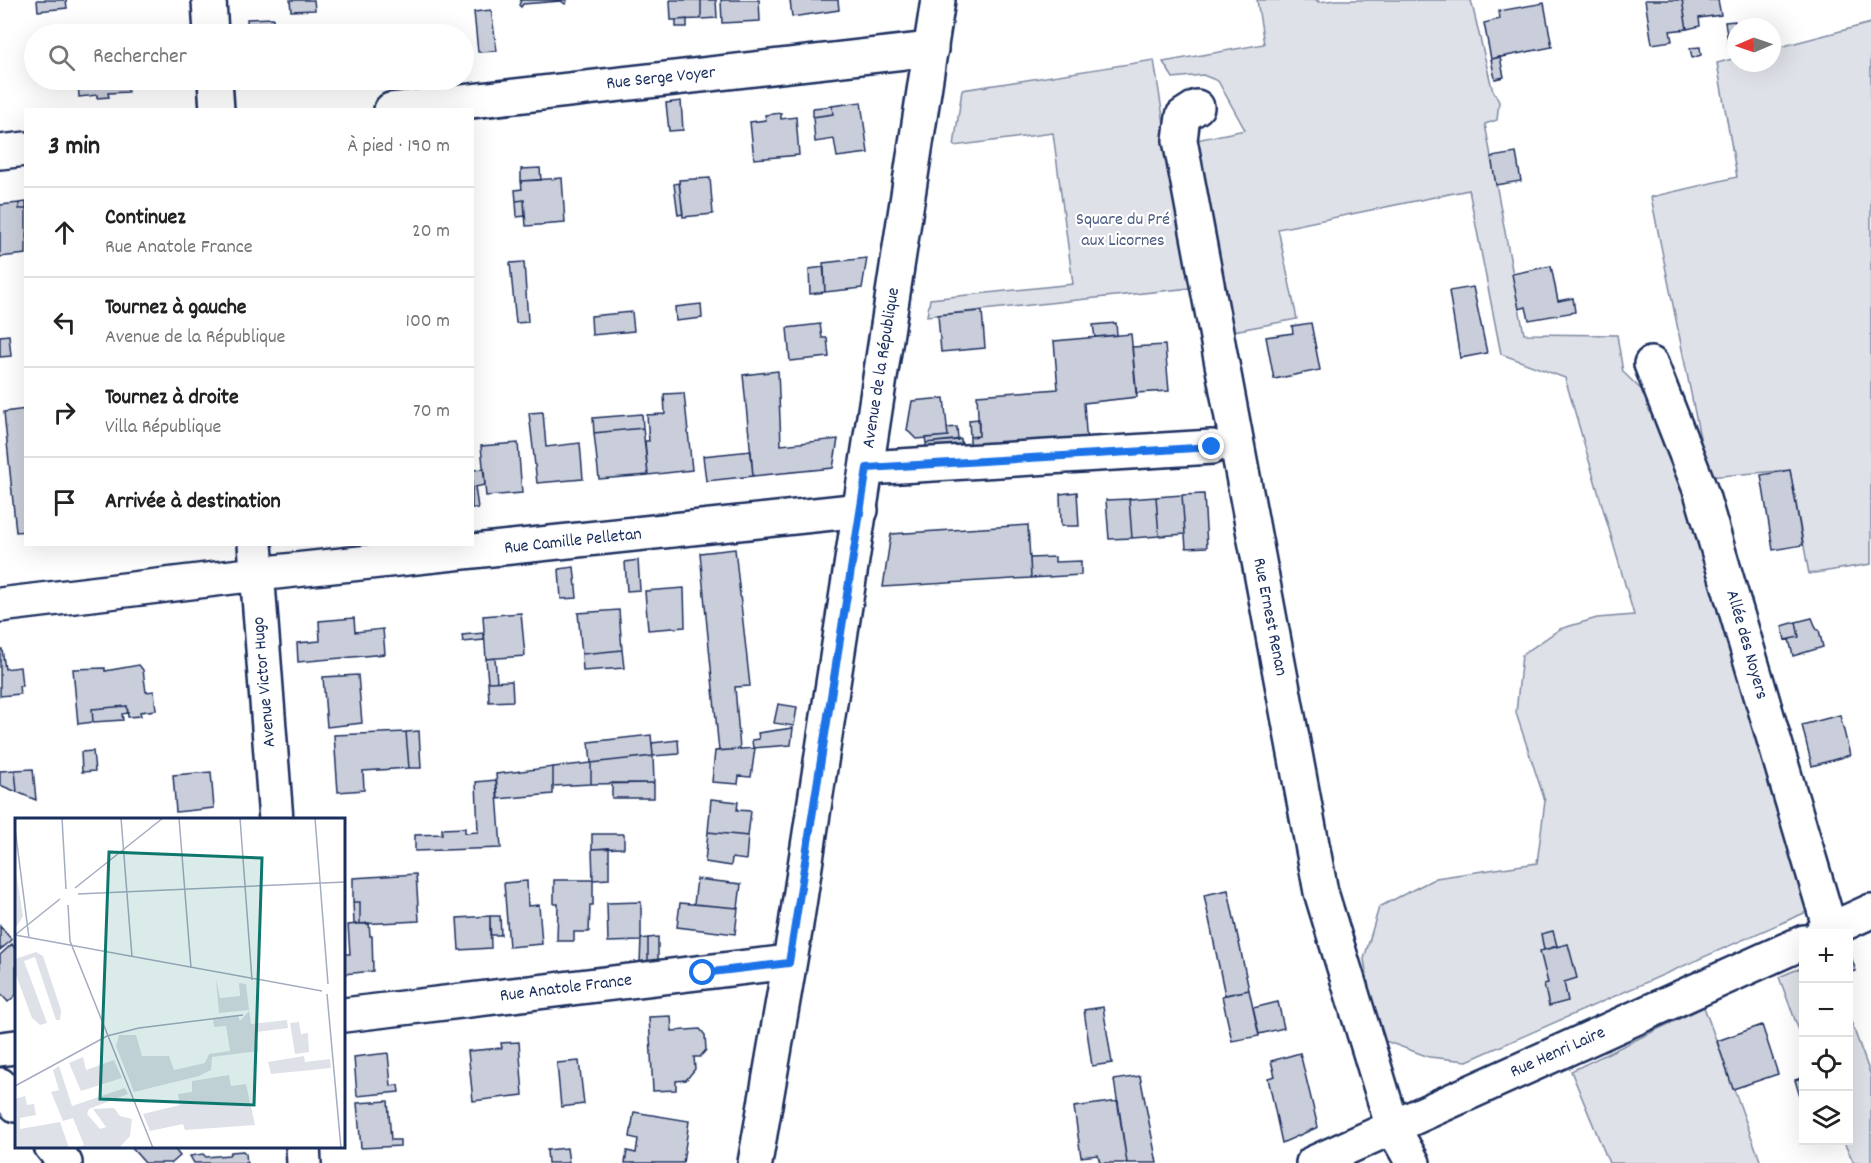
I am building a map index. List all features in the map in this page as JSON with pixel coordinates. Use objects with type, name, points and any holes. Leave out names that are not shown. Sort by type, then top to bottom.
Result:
[{"type":"street","points":[[209,0],[211,24]]},
{"type":"street","name":"Avenue de la République","points":[[755,1163],[861,510],[938,0]]},
{"type":"street","name":"Rue Serge Voyer","points":[[409,108],[931,49]]},
{"type":"street","points":[[216,90],[217,108]]},
{"type":"street","name":"Rue Ernest Renan","points":[[1197,107],[1183,117],[1180,140],[1321,892],[1393,1128],[1413,1163]]},
{"type":"street","points":[[0,152],[24,149]]},
{"type":"street","name":"Allée des Noyers","points":[[1651,364],[1701,492],[1816,929]]},
{"type":"street","points":[[867,468],[1212,447]]},
{"type":"street","name":"Rue Camille Pelletan","points":[[474,543],[772,521],[861,510]]},
{"type":"street","name":"Rue Camille Pelletan","points":[[0,605],[256,559],[433,546]]},
{"type":"street","name":"Avenue Victor Hugo","points":[[256,559],[276,818]]},
{"type":"street","name":"Rue Henri Laire","points":[[1831,929],[1871,911]]},
{"type":"street","name":"Rue Henri Laire","points":[[1313,1163],[1799,944]]},
{"type":"street","name":"Rue Anatole France","points":[[345,1014],[789,963]]},
{"type":"street","points":[[0,1049],[15,1047]]},
{"type":"street","points":[[0,1085],[15,1104]]},
{"type":"street","points":[[53,1148],[65,1163]]},
{"type":"street","points":[[303,1148],[304,1163]]},
{"type":"green space","points":[[1257,0],[1318,0],[1318,2],[1471,0],[1492,88],[1499,102],[1497,120],[1485,124],[1524,334],[1617,335],[1623,372],[1652,400],[1670,425],[1811,910],[1467,1061],[1429,1057],[1377,1038],[1364,959],[1379,907],[1436,878],[1537,863],[1545,801],[1516,713],[1522,655],[1560,629],[1597,618],[1634,615],[1565,378],[1501,354],[1469,190],[1278,229],[1297,319],[1228,332],[1196,140],[1245,130],[1218,81],[1203,75],[1173,78],[1163,62],[1264,44]]},
{"type":"green space","points":[[1871,23],[1871,564],[1809,574],[1790,470],[1708,477],[1651,197],[1737,177],[1717,63],[1727,60],[1727,72],[1781,72],[1781,47]]},
{"type":"green space","name":"Square du Pré aux Licornes","points":[[1154,60],[1190,288],[927,316],[930,299],[1073,284],[1053,133],[954,146],[962,90]]},
{"type":"green space","points":[[1799,969],[1799,1030],[1779,977]]},
{"type":"green space","points":[[1704,1007],[1761,1163],[1609,1163],[1571,1071]]},
{"type":"green space","points":[[1853,1027],[1871,1076],[1871,1163],[1854,1163],[1845,1145],[1853,1145]]},
{"type":"building","points":[[37,0],[66,0],[67,8],[38,11]]},
{"type":"building","points":[[290,0],[314,0],[315,10],[291,11]]},
{"type":"building","points":[[521,0],[567,1],[565,4],[561,1],[523,4],[521,7],[519,5]]},
{"type":"building","points":[[670,0],[701,0],[701,19],[671,20]]},
{"type":"building","points":[[701,0],[716,0],[717,18],[701,19]]},
{"type":"building","points":[[721,0],[759,0],[760,21],[722,23]]},
{"type":"building","points":[[790,0],[838,0],[839,10],[792,17]]},
{"type":"building","points":[[1645,0],[1682,0],[1687,29],[1670,31],[1672,41],[1652,44]]},
{"type":"building","points":[[1682,0],[1718,0],[1721,15],[1699,18],[1700,26],[1687,29]]},
{"type":"building","points":[[1544,3],[1552,47],[1491,59],[1484,23],[1500,19],[1499,11]]},
{"type":"building","points":[[491,10],[497,51],[478,52],[474,12]]},
{"type":"building","points":[[273,18],[273,24],[247,24],[247,19]]},
{"type":"building","points":[[687,19],[687,27],[676,27],[676,20]]},
{"type":"building","points":[[1700,47],[1701,55],[1692,58],[1690,48]]},
{"type":"building","points":[[1500,57],[1504,77],[1495,79],[1491,59]]},
{"type":"building","points":[[79,90],[128,90],[128,92],[108,93],[109,97],[97,98],[97,95],[79,97]]},
{"type":"building","points":[[681,101],[683,130],[669,131],[666,103]]},
{"type":"building","points":[[861,102],[868,153],[837,157],[834,139],[815,142],[813,117],[833,114],[832,106]]},
{"type":"building","points":[[832,106],[833,114],[813,117],[813,108]]},
{"type":"building","points":[[781,113],[781,119],[796,117],[799,155],[754,159],[750,122],[766,120],[765,115]]},
{"type":"building","points":[[1516,153],[1521,181],[1496,185],[1491,157]]},
{"type":"building","points":[[540,168],[541,180],[521,181],[521,169]]},
{"type":"building","points":[[562,178],[565,223],[526,226],[524,200],[516,201],[515,190],[522,189],[521,181]]},
{"type":"building","points":[[710,178],[713,214],[683,217],[679,180]]},
{"type":"building","points":[[679,183],[683,214],[678,215],[674,184]]},
{"type":"building","points":[[524,200],[525,216],[517,217],[516,201]]},
{"type":"building","points":[[24,202],[24,209],[19,209],[19,203]]},
{"type":"building","points":[[19,203],[19,209],[24,209],[24,254],[0,257],[0,205]]},
{"type":"building","points":[[867,258],[862,288],[825,292],[823,263]]},
{"type":"building","points":[[524,262],[528,322],[516,323],[510,263]]},
{"type":"building","points":[[1551,266],[1558,301],[1573,298],[1575,312],[1529,320],[1526,307],[1519,309],[1512,274]]},
{"type":"building","points":[[824,267],[825,292],[810,294],[809,269]]},
{"type":"building","points":[[1473,287],[1487,353],[1460,358],[1449,291]]},
{"type":"building","points":[[701,304],[702,318],[676,321],[675,307]]},
{"type":"building","points":[[982,311],[985,348],[941,352],[938,315]]},
{"type":"building","points":[[632,312],[634,331],[592,335],[591,316]]},
{"type":"building","points":[[1116,323],[1117,335],[1095,337],[1093,325]]},
{"type":"building","points":[[1311,323],[1320,370],[1274,379],[1266,337],[1293,333],[1292,326]]},
{"type":"building","points":[[820,324],[822,338],[827,338],[829,357],[790,361],[787,328]]},
{"type":"building","points":[[1131,334],[1137,397],[1084,403],[1087,446],[970,454],[970,437],[979,436],[977,395],[1058,389],[1054,341]]},
{"type":"building","points":[[9,335],[11,356],[0,357],[0,336]]},
{"type":"building","points":[[1165,345],[1169,391],[1136,393],[1132,347]]},
{"type":"building","points":[[778,371],[781,445],[838,439],[833,468],[753,476],[743,375]]},
{"type":"building","points":[[684,393],[692,470],[648,475],[645,441],[649,441],[647,415],[665,414],[664,394]]},
{"type":"building","points":[[944,398],[948,436],[916,439],[907,430],[912,401]]},
{"type":"building","points":[[24,409],[24,531],[16,532],[4,412]]},
{"type":"building","points":[[543,412],[546,447],[580,443],[583,479],[537,483],[529,413]]},
{"type":"building","points":[[642,414],[643,428],[594,433],[593,418]]},
{"type":"building","points":[[979,419],[979,436],[970,437],[969,420]]},
{"type":"building","points":[[957,427],[958,440],[926,443],[925,438],[948,436],[947,428]]},
{"type":"building","points":[[643,428],[648,475],[599,479],[594,433]]},
{"type":"building","points":[[961,439],[962,455],[927,457],[926,443]]},
{"type":"building","points":[[518,443],[522,493],[486,496],[481,446]]},
{"type":"building","points":[[751,451],[753,476],[706,481],[703,456]]},
{"type":"building","points":[[484,469],[485,485],[475,487],[478,508],[474,508],[474,470]]},
{"type":"building","points":[[1790,470],[1803,545],[1773,550],[1761,475]]},
{"type":"building","points":[[1077,492],[1079,526],[1061,526],[1060,494]]},
{"type":"building","points":[[1204,494],[1207,547],[1186,548],[1182,495]]},
{"type":"building","points":[[1182,495],[1185,534],[1159,536],[1156,497]]},
{"type":"building","points":[[1156,497],[1159,536],[1132,538],[1129,499]]},
{"type":"building","points":[[1129,499],[1132,538],[1109,539],[1106,500]]},
{"type":"building","points":[[1028,525],[1031,578],[883,587],[891,534]]},
{"type":"building","points":[[735,549],[750,686],[735,687],[740,749],[719,751],[700,553]]},
{"type":"building","points":[[1055,557],[1055,562],[1081,561],[1081,575],[1031,578],[1030,558]]},
{"type":"building","points":[[638,560],[640,590],[627,591],[625,562]]},
{"type":"building","points":[[574,567],[577,598],[561,599],[559,569]]},
{"type":"building","points":[[684,588],[685,627],[648,630],[645,591]]},
{"type":"building","points":[[619,610],[622,650],[582,654],[578,613]]},
{"type":"building","points":[[521,613],[525,656],[486,659],[483,616]]},
{"type":"building","points":[[354,618],[355,632],[383,629],[385,654],[298,662],[297,643],[320,641],[319,621]]},
{"type":"building","points":[[1812,618],[1819,630],[1823,647],[1793,656],[1789,639],[1799,637],[1796,622]]},
{"type":"building","points":[[1796,622],[1799,637],[1785,640],[1782,626]]},
{"type":"building","points":[[484,633],[484,640],[463,642],[462,635]]},
{"type":"building","points":[[0,649],[2,649],[5,669],[20,667],[22,686],[19,686],[20,694],[0,696]]},
{"type":"building","points":[[622,650],[624,668],[583,671],[582,654]]},
{"type":"building","points":[[495,658],[497,682],[488,682],[486,659]]},
{"type":"building","points":[[139,665],[143,670],[146,692],[154,691],[156,710],[140,712],[141,716],[128,717],[127,706],[92,709],[93,722],[78,724],[73,669],[105,668],[105,671]]},
{"type":"building","points":[[358,675],[362,723],[327,727],[323,677]]},
{"type":"building","points":[[512,681],[513,701],[489,702],[488,682]]},
{"type":"building","points":[[778,704],[797,707],[794,726],[774,723]]},
{"type":"building","points":[[127,706],[128,713],[122,714],[123,720],[93,722],[92,709]]},
{"type":"building","points":[[1840,715],[1850,755],[1812,766],[1802,725]]},
{"type":"building","points":[[793,728],[791,745],[753,748],[752,740],[759,739],[758,733]]},
{"type":"building","points":[[419,731],[421,768],[409,768],[406,732]]},
{"type":"building","points":[[406,732],[409,768],[363,771],[364,790],[338,792],[334,735]]},
{"type":"building","points":[[651,735],[653,756],[591,763],[589,742]]},
{"type":"building","points":[[678,740],[679,754],[653,756],[652,743]]},
{"type":"building","points":[[755,748],[751,777],[739,776],[738,784],[712,782],[715,751]]},
{"type":"building","points":[[93,751],[95,771],[82,772],[81,752]]},
{"type":"building","points":[[653,756],[654,783],[591,784],[591,763]]},
{"type":"building","points":[[591,763],[591,784],[553,786],[553,767]]},
{"type":"building","points":[[553,767],[553,794],[498,799],[496,774]]},
{"type":"building","points":[[33,769],[36,800],[17,792],[15,770]]},
{"type":"building","points":[[15,770],[17,792],[0,785],[0,771]]},
{"type":"building","points":[[211,772],[214,808],[176,812],[173,775]]},
{"type":"building","points":[[496,780],[501,848],[415,851],[415,835],[442,834],[442,829],[465,828],[465,833],[478,832],[476,782]]},
{"type":"building","points":[[612,783],[654,783],[654,798],[612,798]]},
{"type":"building","points":[[711,799],[738,802],[737,810],[751,811],[748,836],[708,832]]},
{"type":"building","points":[[708,832],[748,836],[746,860],[732,858],[731,866],[705,862]]},
{"type":"building","points":[[592,834],[624,834],[624,848],[592,849]]},
{"type":"building","points":[[609,848],[609,879],[593,880],[592,849]]},
{"type":"building","points":[[416,874],[419,921],[360,924],[360,902],[353,902],[353,878]]},
{"type":"building","points":[[697,879],[741,884],[738,908],[694,904]]},
{"type":"building","points":[[554,880],[593,880],[593,905],[590,905],[589,932],[574,932],[574,941],[557,941],[558,904],[554,904]]},
{"type":"building","points":[[527,881],[528,906],[539,905],[542,944],[509,947],[504,883]]},
{"type":"building","points":[[1228,890],[1249,990],[1225,995],[1204,895]]},
{"type":"building","points":[[353,902],[360,902],[360,924],[354,924]]},
{"type":"building","points":[[641,902],[641,941],[608,942],[607,903]]},
{"type":"building","points":[[680,903],[738,908],[735,934],[677,927]]},
{"type":"building","points":[[490,916],[491,948],[459,950],[457,918]]},
{"type":"building","points":[[490,916],[500,916],[501,935],[490,935]]},
{"type":"building","points":[[369,923],[370,936],[372,936],[373,971],[345,974],[345,954],[350,954],[348,925]]},
{"type":"building","points":[[0,926],[12,940],[0,950]]},
{"type":"building","points":[[1553,931],[1557,946],[1544,950],[1541,934]]},
{"type":"building","points":[[658,937],[658,962],[648,963],[648,938]]},
{"type":"building","points":[[648,938],[648,963],[640,964],[641,939]]},
{"type":"building","points":[[12,944],[15,948],[15,996],[8,1002],[0,993],[0,955]]},
{"type":"building","points":[[1568,944],[1577,978],[1564,982],[1568,1001],[1549,1006],[1544,984],[1548,983],[1540,951]]},
{"type":"building","points":[[1249,990],[1259,1036],[1232,1041],[1222,996]]},
{"type":"building","points":[[1278,1002],[1284,1028],[1259,1034],[1253,1008]]},
{"type":"building","points":[[1103,1007],[1112,1063],[1092,1066],[1084,1010]]},
{"type":"building","points":[[671,1016],[672,1031],[700,1029],[705,1035],[706,1050],[700,1057],[694,1057],[695,1069],[686,1080],[676,1081],[676,1090],[653,1091],[649,1017]]},
{"type":"building","points":[[1762,1025],[1778,1074],[1733,1089],[1717,1041]]},
{"type":"building","points":[[519,1042],[523,1095],[473,1101],[468,1051],[502,1048],[501,1043]]},
{"type":"building","points":[[388,1053],[391,1086],[398,1085],[399,1092],[357,1096],[354,1057]]},
{"type":"building","points":[[1300,1053],[1318,1127],[1282,1143],[1268,1078],[1275,1076],[1271,1061]]},
{"type":"building","points":[[579,1061],[584,1104],[561,1107],[557,1063]]},
{"type":"building","points":[[1140,1076],[1157,1163],[1127,1163],[1114,1080]]},
{"type":"building","points":[[1799,1079],[1799,1094],[1795,1080]]},
{"type":"building","points":[[388,1101],[391,1140],[400,1140],[400,1146],[361,1148],[357,1103]]},
{"type":"building","points":[[1118,1101],[1127,1163],[1100,1163],[1098,1155],[1081,1157],[1074,1107]]},
{"type":"building","points":[[634,1112],[689,1121],[683,1163],[625,1163],[627,1151],[636,1153],[638,1139],[630,1137]]},
{"type":"building","points":[[132,1148],[174,1148],[180,1156],[172,1163],[145,1163]]},
{"type":"building","points":[[567,1148],[569,1163],[548,1163],[547,1150]]},
{"type":"building","points":[[243,1151],[246,1154],[247,1163],[194,1163],[190,1156],[229,1155],[231,1152]]},
{"type":"route","points":[[703,973],[789,963],[867,468],[1212,447]]}]
